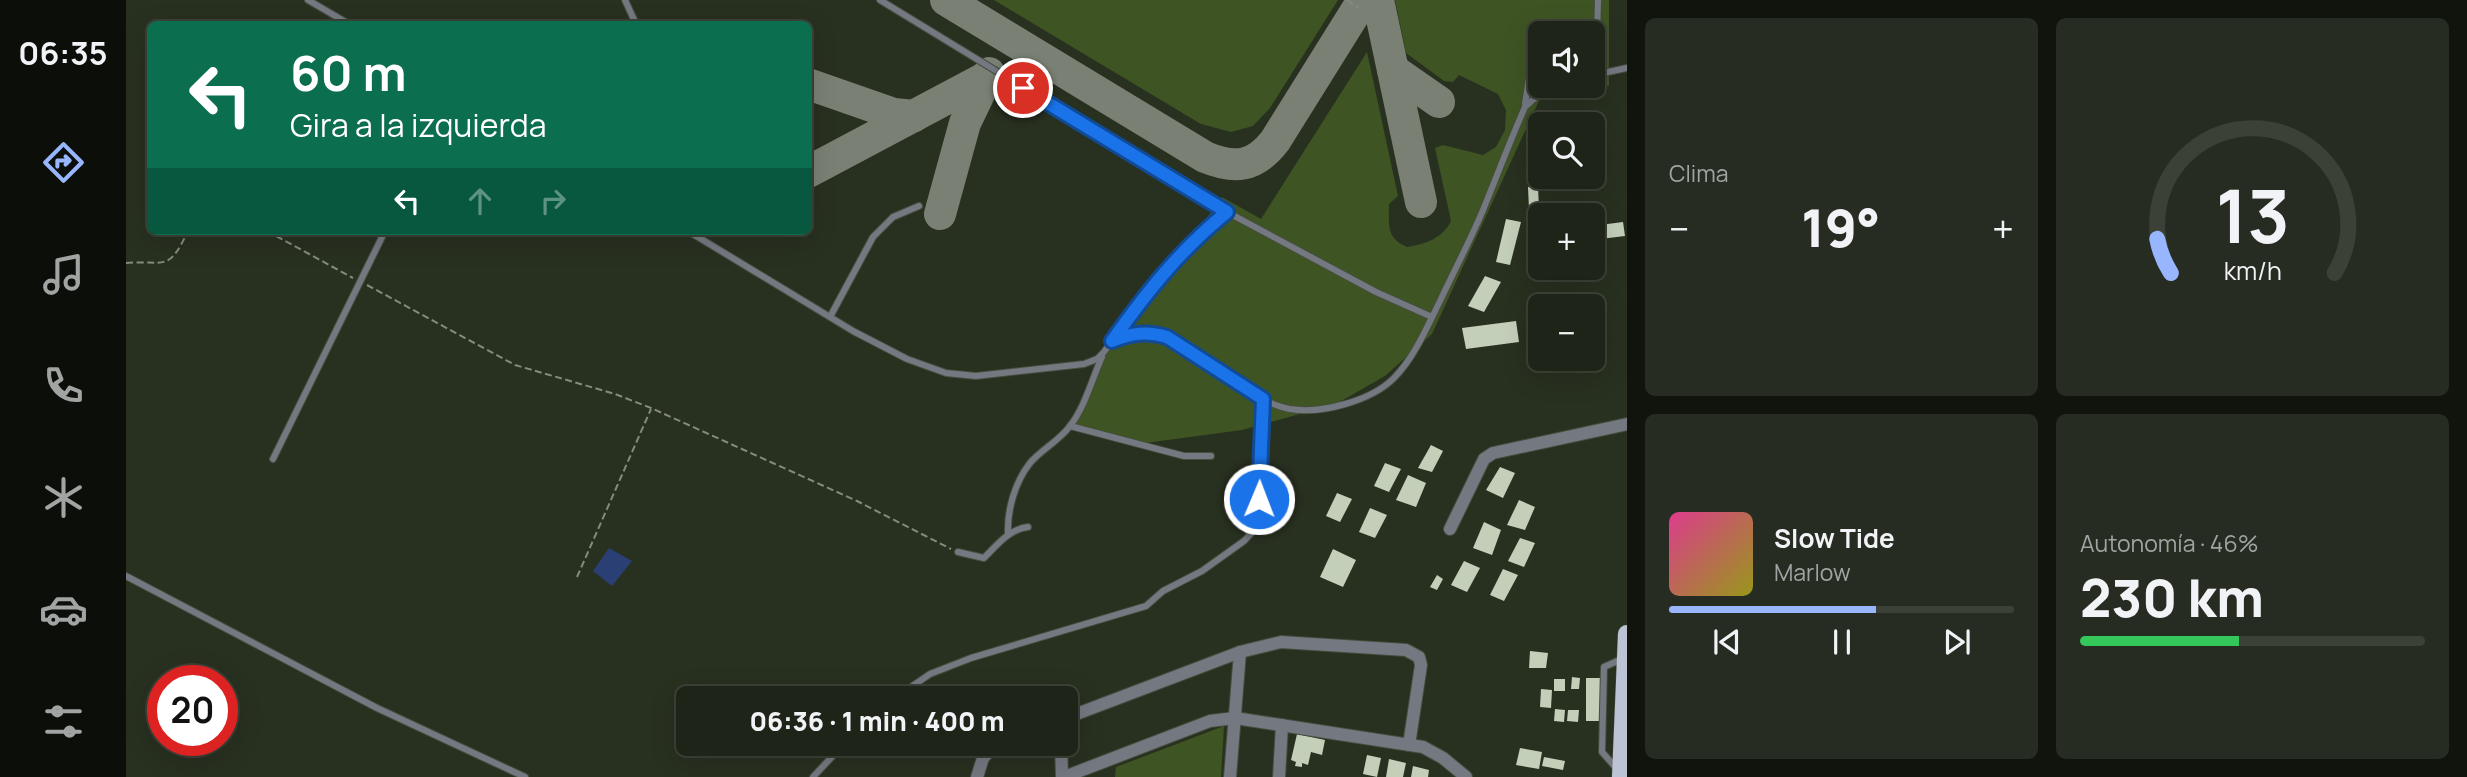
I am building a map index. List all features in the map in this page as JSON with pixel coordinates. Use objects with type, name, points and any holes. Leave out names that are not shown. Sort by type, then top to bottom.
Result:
[{"type":"main road","points":[[1623,775],[1627,634]]},
{"type":"street","points":[[1450,529],[1484,458],[1493,453],[1627,424]]},
{"type":"street","points":[[1078,713],[1240,652],[1281,642],[1299,641],[1406,650],[1419,657],[1421,665],[1409,745]]},
{"type":"street","points":[[1230,777],[1240,652]]},
{"type":"street","points":[[1062,756],[1063,777],[1210,721],[1235,718],[1423,747],[1443,758],[1466,777]]},
{"type":"street","points":[[1279,777],[1282,725]]},
{"type":"street","points":[[977,777],[985,756]]},
{"type":"lane","points":[[308,0],[344,21]]},
{"type":"lane","points":[[625,0],[635,21]]},
{"type":"lane","points":[[880,0],[1227,212],[1376,292],[1432,317]]},
{"type":"lane","points":[[1596,21],[1598,0]]},
{"type":"lane","points":[[1605,73],[1627,68]]},
{"type":"lane","points":[[1112,341],[1138,333],[1153,332],[1167,337],[1263,399],[1291,409],[1335,408],[1378,391],[1394,378],[1407,362],[1432,317],[1466,247],[1525,107],[1528,86]]},
{"type":"lane","points":[[1525,107],[1535,98]]},
{"type":"lane","points":[[830,317],[873,237],[893,217],[919,206]]},
{"type":"lane","points":[[695,235],[830,317],[907,359],[961,376],[1014,372],[1097,359],[1176,258],[1227,212]]},
{"type":"lane","points":[[272,459],[383,235]]},
{"type":"lane","points":[[1008,534],[1008,519],[1018,482],[1031,463],[1070,426],[1104,352]]},
{"type":"lane","points":[[912,686],[930,674],[971,658],[1146,606],[1163,591],[1202,571],[1244,541],[1257,527],[1260,518],[1260,433],[1263,399]]},
{"type":"lane","points":[[1070,426],[1184,456],[1211,456]]},
{"type":"lane","points":[[958,552],[984,558],[1008,534],[1028,527]]},
{"type":"lane","points":[[126,576],[377,708],[525,777]]},
{"type":"lane","points":[[813,777],[833,756]]},
{"type":"path","points":[[1347,0],[1359,8]]},
{"type":"path","points":[[126,263],[166,262],[175,256],[186,235]]},
{"type":"path","points":[[274,235],[524,369],[615,394],[651,408],[857,501],[958,552]]},
{"type":"path","points":[[577,577],[651,408]]},
{"type":"green space","points":[[994,0],[1338,0],[1270,108],[1253,126],[1231,132],[1201,124]]},
{"type":"green space","points":[[1395,0],[1609,0],[1609,86],[1605,86],[1605,21],[1528,21],[1528,98],[1540,98],[1534,112],[1528,112],[1528,125],[1432,334],[1385,376],[1336,404],[1242,430],[1138,444],[1075,427],[1105,357],[1222,197],[1261,219],[1367,52],[1398,196],[1389,204],[1392,235],[1407,247],[1426,242],[1443,232],[1451,221],[1435,148],[1443,145],[1483,155],[1496,147],[1505,130],[1506,110],[1498,94],[1459,75],[1453,82],[1444,81],[1406,53]]},
{"type":"green space","points":[[1224,726],[1221,777],[1115,777],[1116,767]]},
{"type":"water","points":[[609,548],[632,561],[612,586],[593,571]]},
{"type":"building","points":[[1528,189],[1538,189],[1539,203],[1529,203]]},
{"type":"building","points":[[1506,219],[1521,222],[1510,265],[1496,262]]},
{"type":"building","points":[[1623,222],[1625,236],[1605,238],[1605,224]]},
{"type":"building","points":[[1485,276],[1501,282],[1484,312],[1468,306]]},
{"type":"building","points":[[1516,321],[1519,342],[1466,349],[1462,328]]},
{"type":"building","points":[[1431,445],[1443,451],[1432,472],[1418,468]]},
{"type":"building","points":[[1385,463],[1401,469],[1389,492],[1374,486]]},
{"type":"building","points":[[1500,467],[1515,473],[1503,498],[1486,490]]},
{"type":"building","points":[[1408,475],[1426,483],[1416,507],[1396,500]]},
{"type":"building","points":[[1337,493],[1352,499],[1340,522],[1326,516]]},
{"type":"building","points":[[1519,500],[1535,507],[1525,530],[1507,525]]},
{"type":"building","points":[[1370,508],[1387,515],[1375,538],[1359,532]]},
{"type":"building","points":[[1484,522],[1501,530],[1492,555],[1473,548]]},
{"type":"building","points":[[1520,538],[1535,543],[1524,567],[1508,561]]},
{"type":"building","points":[[1333,549],[1356,560],[1343,587],[1320,577]]},
{"type":"building","points":[[1464,561],[1480,568],[1467,592],[1451,585]]},
{"type":"building","points":[[1503,569],[1518,575],[1504,601],[1490,595]]},
{"type":"building","points":[[1437,575],[1443,579],[1437,590],[1430,587]]},
{"type":"building","points":[[1530,651],[1548,653],[1546,668],[1529,668]]},
{"type":"building","points":[[1572,677],[1580,678],[1579,689],[1571,689]]},
{"type":"building","points":[[1586,678],[1601,678],[1601,721],[1586,721]]},
{"type":"building","points":[[1554,679],[1565,679],[1565,691],[1554,691]]},
{"type":"building","points":[[1541,689],[1552,690],[1551,708],[1540,707]]},
{"type":"building","points":[[1555,709],[1565,710],[1564,722],[1554,721]]},
{"type":"building","points":[[1568,710],[1579,710],[1578,722],[1567,721]]},
{"type":"building","points":[[1297,734],[1325,740],[1322,755],[1311,752],[1308,765],[1302,763],[1302,767],[1295,766],[1296,762],[1291,760]]},
{"type":"building","points":[[1520,748],[1542,752],[1539,769],[1516,765]]},
{"type":"building","points":[[1367,755],[1381,758],[1377,777],[1363,774]]},
{"type":"building","points":[[1544,757],[1565,761],[1563,770],[1542,766]]},
{"type":"building","points":[[1389,759],[1406,763],[1403,777],[1386,777]]},
{"type":"building","points":[[1413,766],[1429,770],[1428,777],[1411,777]]},
{"type":"taxiway","points":[[946,0],[1205,157],[1234,164],[1243,164],[1259,157],[1275,141],[1363,0]]},
{"type":"taxiway","points":[[1378,0],[1421,202]]},
{"type":"taxiway","points":[[1393,70],[1439,102]]},
{"type":"taxiway","points":[[940,214],[965,123],[989,73]]},
{"type":"taxiway","points":[[812,170],[985,78]]},
{"type":"taxiway","points":[[812,85],[894,114],[914,116]]},
{"type":"route","points":[[1023,88],[1227,212],[1176,258],[1146,293],[1112,341],[1138,333],[1153,332],[1167,337],[1263,399],[1259,499]]}]
